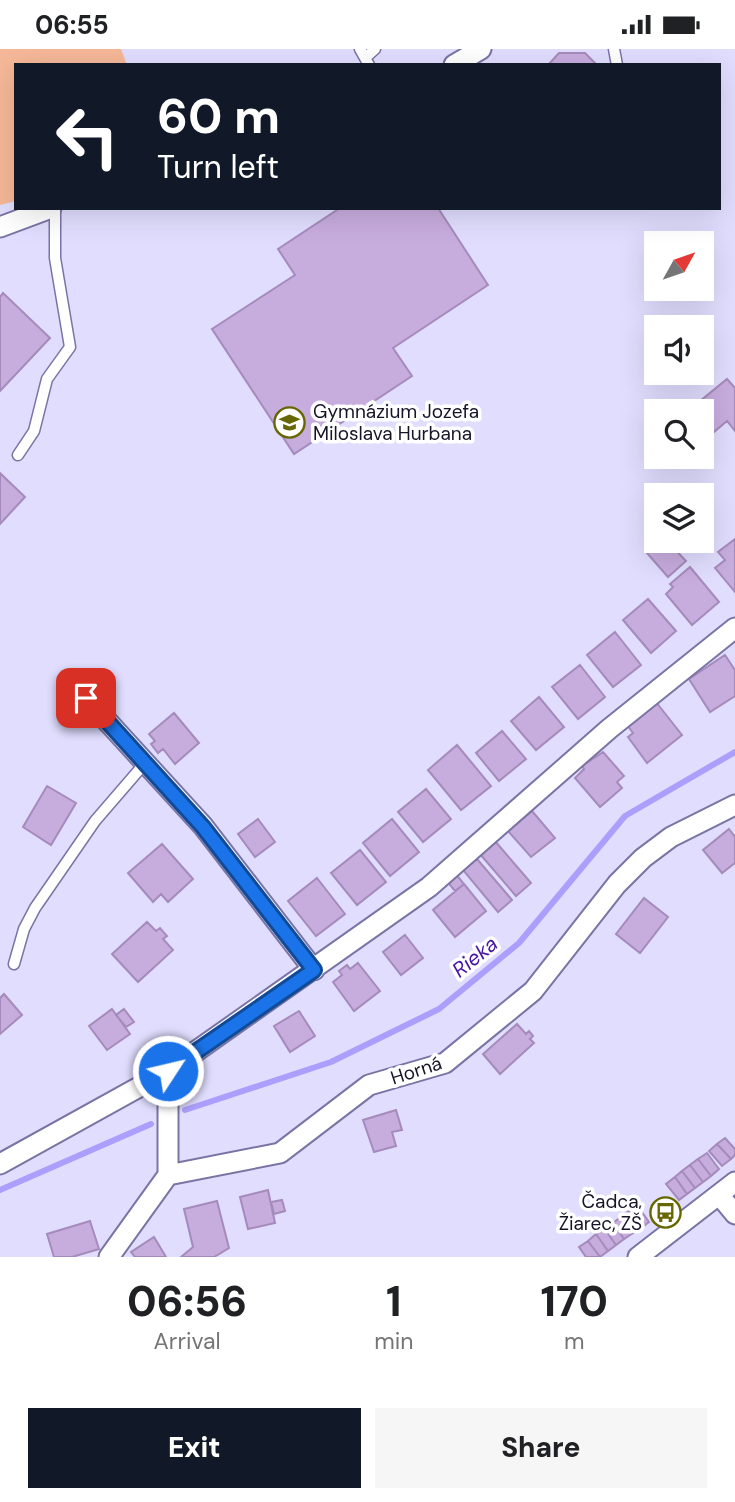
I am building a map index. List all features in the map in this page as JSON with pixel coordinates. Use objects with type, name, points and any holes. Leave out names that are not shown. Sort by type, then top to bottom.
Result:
[{"type":"street","points":[[457,63],[481,49]]},
{"type":"street","points":[[0,227],[47,210]]},
{"type":"street","points":[[0,1164],[168,1071],[429,887],[609,729],[735,628]]},
{"type":"street","points":[[86,698],[203,827],[314,970]]},
{"type":"street","name":"Horná","points":[[168,1175],[280,1153],[369,1085],[445,1063],[533,991],[617,884],[643,858],[671,837],[735,805]]},
{"type":"street","points":[[109,1257],[168,1175],[168,1071]]},
{"type":"street","points":[[638,1257],[735,1182]]},
{"type":"street","points":[[720,1196],[735,1214]]},
{"type":"lane","points":[[365,57],[374,49]]},
{"type":"lane","points":[[18,455],[34,431],[47,379],[70,347],[55,258],[53,210]]},
{"type":"lane","points":[[14,964],[24,929],[35,908],[94,821],[145,763]]},
{"type":"shaded area","points":[[0,49],[121,49],[126,63],[14,63],[14,202],[0,205]]},
{"type":"building","points":[[559,53],[585,53],[595,63],[550,63]]},
{"type":"building","points":[[337,210],[439,210],[488,285],[393,348],[412,376],[294,454],[212,329],[295,275],[278,249]]},
{"type":"building","points":[[3,293],[50,338],[0,391],[0,297]]},
{"type":"building","points":[[727,379],[735,388],[735,431],[727,421],[714,432],[714,399],[703,399]]},
{"type":"building","points":[[0,473],[25,497],[0,524]]},
{"type":"building","points":[[735,539],[735,592],[715,568],[725,560],[718,552]]},
{"type":"building","points":[[647,553],[678,553],[686,561],[668,577]]},
{"type":"building","points":[[690,567],[719,602],[692,625],[666,594],[673,587],[670,584]]},
{"type":"building","points":[[648,599],[676,631],[651,653],[623,620]]},
{"type":"building","points":[[615,632],[641,665],[613,687],[587,655]]},
{"type":"building","points":[[725,655],[735,670],[735,696],[710,712],[689,679]]},
{"type":"building","points":[[580,665],[605,697],[578,719],[552,687]]},
{"type":"building","points":[[539,697],[564,727],[536,750],[511,721]]},
{"type":"building","points":[[656,702],[682,735],[647,763],[628,737],[633,733],[627,725]]},
{"type":"building","points":[[174,713],[199,743],[175,764],[163,749],[158,753],[151,744],[155,741],[149,734]]},
{"type":"building","points":[[502,731],[526,759],[499,781],[476,753]]},
{"type":"building","points":[[457,745],[491,786],[461,810],[428,770]]},
{"type":"building","points":[[603,752],[624,776],[617,782],[622,788],[600,807],[575,778],[584,769],[582,766]]},
{"type":"building","points":[[47,786],[76,803],[51,845],[23,827]]},
{"type":"building","points":[[426,789],[451,819],[423,842],[398,812]]},
{"type":"building","points":[[532,811],[555,838],[531,857],[508,831]]},
{"type":"building","points":[[258,819],[275,842],[255,857],[238,834]]},
{"type":"building","points":[[392,819],[419,852],[390,876],[363,843]]},
{"type":"building","points":[[729,829],[735,837],[735,863],[722,873],[703,850]]},
{"type":"building","points":[[495,841],[531,883],[516,896],[480,854]]},
{"type":"building","points":[[162,844],[193,879],[168,902],[161,894],[153,902],[128,873]]},
{"type":"building","points":[[360,850],[386,882],[357,905],[331,873]]},
{"type":"building","points":[[477,859],[512,900],[498,912],[463,870]]},
{"type":"building","points":[[455,873],[464,884],[455,891],[446,880]]},
{"type":"building","points":[[317,878],[345,914],[316,936],[288,901]]},
{"type":"building","points":[[464,884],[486,911],[455,937],[433,910]]},
{"type":"building","points":[[644,898],[668,917],[640,953],[616,934]]},
{"type":"building","points":[[147,922],[156,931],[160,928],[167,936],[163,939],[173,950],[138,982],[112,954]]},
{"type":"building","points":[[405,935],[423,958],[401,975],[383,952]]},
{"type":"building","points":[[358,963],[380,991],[354,1011],[333,982],[342,975],[339,971],[347,965],[350,969]]},
{"type":"building","points":[[4,994],[22,1015],[0,1034],[0,998]]},
{"type":"building","points":[[112,1009],[130,1034],[107,1050],[89,1026]]},
{"type":"building","points":[[124,1009],[134,1022],[126,1027],[116,1015]]},
{"type":"building","points":[[299,1011],[315,1036],[290,1052],[274,1026]]},
{"type":"building","points":[[517,1024],[526,1034],[529,1031],[533,1036],[530,1039],[534,1043],[500,1074],[483,1054]]},
{"type":"building","points":[[396,1110],[402,1130],[392,1132],[396,1146],[374,1152],[363,1120]]},
{"type":"building","points":[[725,1138],[735,1149],[735,1155],[731,1159],[717,1144]]},
{"type":"building","points":[[717,1144],[731,1159],[722,1166],[709,1151]]},
{"type":"building","points":[[707,1153],[719,1169],[711,1176],[698,1159]]},
{"type":"building","points":[[698,1159],[711,1176],[703,1182],[690,1165]]},
{"type":"building","points":[[690,1165],[703,1182],[695,1188],[682,1171]]},
{"type":"building","points":[[682,1171],[695,1188],[687,1194],[675,1177]]},
{"type":"building","points":[[675,1177],[687,1194],[679,1200],[666,1184]]},
{"type":"building","points":[[268,1190],[275,1223],[248,1229],[240,1197]]},
{"type":"building","points":[[282,1200],[285,1211],[274,1214],[271,1202]]},
{"type":"building","points":[[217,1201],[229,1248],[214,1257],[181,1257],[193,1247],[184,1209]]},
{"type":"building","points":[[637,1205],[649,1222],[641,1228],[629,1211]]},
{"type":"building","points":[[629,1211],[641,1228],[633,1233],[621,1217]]},
{"type":"building","points":[[621,1217],[633,1233],[624,1239],[613,1223]]},
{"type":"building","points":[[90,1221],[99,1249],[72,1257],[54,1257],[47,1234]]},
{"type":"building","points":[[613,1223],[624,1239],[616,1245],[604,1228]]},
{"type":"building","points":[[604,1228],[616,1245],[608,1251],[596,1234]]},
{"type":"building","points":[[596,1234],[608,1251],[600,1257],[588,1241]]},
{"type":"building","points":[[154,1237],[166,1257],[135,1257],[131,1252]]},
{"type":"building","points":[[588,1241],[600,1257],[586,1257],[579,1247]]},
{"type":"waterway","name":"Rieka","points":[[185,1110],[331,1062],[439,1009],[519,943],[625,816],[735,752]]},
{"type":"waterway","name":"Rieka","points":[[0,1190],[151,1124]]},
{"type":"place","name":"Gymnázium Jozefa Miloslava Hurbana","points":[[290,422]]},
{"type":"place","name":"Čadca, Žiarec, ZŠ","points":[[665,1212]]},
{"type":"route","points":[[86,698],[203,827],[314,970],[168,1071]]}]
